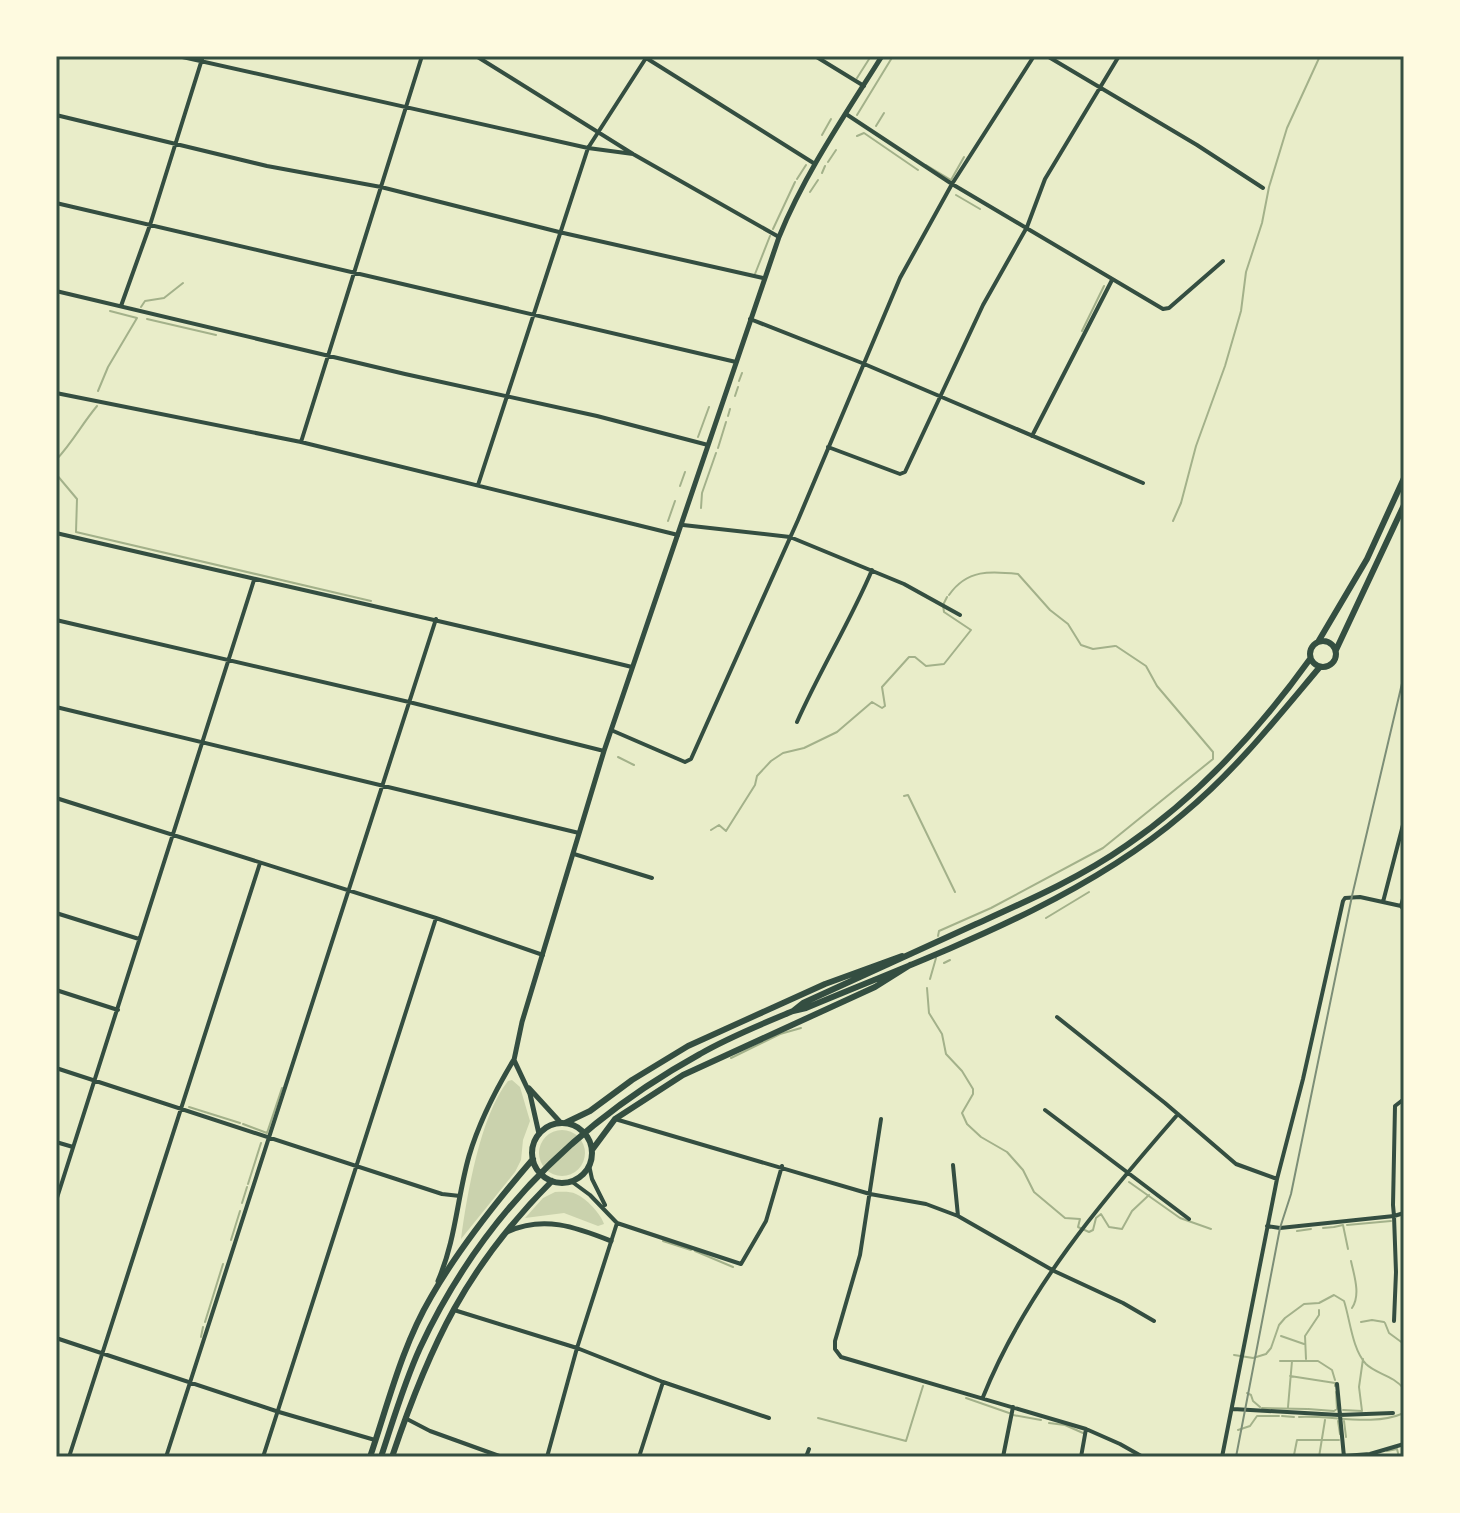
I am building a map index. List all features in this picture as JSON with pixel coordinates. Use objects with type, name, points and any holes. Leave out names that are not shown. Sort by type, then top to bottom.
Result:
[{"type":"highway","points":[[915,957],[897,975],[875,987],[683,1075],[615,1119],[592,1150],[589,1165],[579,1178],[552,1181],[543,1176],[533,1159],[532,1151],[545,1128],[590,1111],[632,1080],[701,1040],[861,969],[915,957],[1057,887],[1128,845],[1170,813],[1233,756],[1280,701],[1310,659],[1312,646],[1318,642],[1367,559],[1404,478]]},
{"type":"highway","points":[[381,1457],[409,1373],[435,1318],[471,1258],[494,1225],[529,1185],[603,1116],[702,1052],[793,1011],[803,1003],[1040,906],[1101,872],[1160,833],[1223,779],[1319,668],[1332,665],[1336,650],[1404,505]]},
{"type":"highway","points":[[1318,642],[1328,642],[1336,650]]},
{"type":"highway","points":[[1310,659],[1319,668]]},
{"type":"highway","points":[[563,1123],[583,1132],[592,1150]]},
{"type":"highway","points":[[370,1457],[402,1362],[431,1297],[500,1198],[533,1159]]},
{"type":"highway","points":[[392,1457],[434,1345],[452,1310],[488,1252],[552,1181]]},
{"type":"main road","points":[[431,1297],[452,1243],[460,1196],[479,1126],[514,1060],[522,1022],[604,751],[683,525],[763,278],[799,193],[882,56]]},
{"type":"main road","points":[[514,1060],[530,1094],[539,1134]]},
{"type":"main road","points":[[521,1079],[548,1111],[563,1123]]},
{"type":"main road","points":[[502,1235],[520,1226],[548,1223],[583,1229],[611,1241]]},
{"type":"street","points":[[178,56],[588,148],[633,154]]},
{"type":"street","points":[[301,442],[422,56]]},
{"type":"street","points":[[476,56],[633,154],[779,237]]},
{"type":"street","points":[[815,56],[864,86]]},
{"type":"street","points":[[611,730],[685,762],[689,761],[790,537],[900,278],[952,184],[1034,56]]},
{"type":"street","points":[[1047,56],[1263,188]]},
{"type":"street","points":[[828,447],[903,474],[983,305],[1027,227],[1051,168],[1119,56]]},
{"type":"street","points":[[478,485],[588,148],[644,57],[815,164]]},
{"type":"street","points":[[121,306],[202,59]]},
{"type":"street","points":[[846,114],[952,184],[1166,309],[1223,261]]},
{"type":"street","points":[[56,115],[267,166],[381,187],[559,232],[763,278]]},
{"type":"street","points":[[56,203],[736,362]]},
{"type":"street","points":[[1032,436],[1112,280]]},
{"type":"street","points":[[56,291],[597,416],[708,445]]},
{"type":"street","points":[[750,319],[862,363],[1143,483]]},
{"type":"street","points":[[56,393],[301,442],[678,535]]},
{"type":"street","points":[[683,525],[790,537],[904,584],[960,615]]},
{"type":"street","points":[[56,533],[632,667]]},
{"type":"street","points":[[797,722],[818,675],[856,609],[872,570]]},
{"type":"street","points":[[56,1201],[254,580]]},
{"type":"street","points":[[166,1457],[436,619]]},
{"type":"street","points":[[56,620],[604,751]]},
{"type":"street","points":[[56,707],[579,833]]},
{"type":"street","points":[[56,798],[543,955]]},
{"type":"street","points":[[1383,902],[1404,821]]},
{"type":"street","points":[[572,853],[652,878]]},
{"type":"street","points":[[69,1457],[260,863]]},
{"type":"street","points":[[1222,1457],[1277,1179],[1343,901],[1345,898],[1360,897],[1402,908],[1404,895]]},
{"type":"street","points":[[56,913],[139,939]]},
{"type":"street","points":[[263,1457],[436,918]]},
{"type":"street","points":[[56,990],[118,1010]]},
{"type":"street","points":[[1057,1017],[1236,1164],[1277,1179]]},
{"type":"street","points":[[56,1068],[442,1194],[460,1196]]},
{"type":"street","points":[[1394,1321],[1395,1106],[1404,1099]]},
{"type":"street","points":[[1045,1110],[1189,1219]]},
{"type":"street","points":[[982,1398],[999,1357],[1023,1314],[1079,1232],[1178,1114]]},
{"type":"street","points":[[615,1119],[870,1194],[926,1204],[958,1216],[1054,1271],[1154,1321]]},
{"type":"street","points":[[881,1119],[860,1255],[835,1341],[835,1349],[841,1357],[1086,1429],[1143,1457]]},
{"type":"street","points":[[56,1142],[73,1147]]},
{"type":"street","points":[[589,1165],[592,1179],[617,1223],[741,1264],[766,1221],[782,1166]]},
{"type":"street","points":[[953,1165],[958,1216]]},
{"type":"street","points":[[571,1181],[608,1211]]},
{"type":"street","points":[[1267,1226],[1280,1228],[1404,1213]]},
{"type":"street","points":[[547,1457],[577,1348],[617,1223]]},
{"type":"street","points":[[452,1310],[577,1348],[663,1382],[769,1418]]},
{"type":"street","points":[[56,1338],[279,1412],[375,1440]]},
{"type":"street","points":[[639,1457],[663,1382]]},
{"type":"street","points":[[1337,1384],[1344,1457],[1370,1454],[1404,1444]]},
{"type":"street","points":[[1003,1457],[1013,1407]]},
{"type":"street","points":[[1233,1409],[1339,1415],[1393,1413]]},
{"type":"street","points":[[405,1418],[502,1457]]},
{"type":"street","points":[[1081,1457],[1086,1429]]},
{"type":"street","points":[[806,1457],[809,1449]]},
{"type":"green space","points":[[512,1080],[520,1087],[530,1121],[523,1140],[521,1160],[515,1172],[461,1239],[482,1135],[498,1096]]},
{"type":"green space","points":[[562,1130],[578,1137],[585,1153],[578,1169],[562,1176],[546,1169],[539,1153],[546,1137]]},
{"type":"green space","points":[[555,1192],[571,1192],[580,1196],[604,1224],[598,1226],[564,1213],[525,1218],[543,1198]]},
{"type":"waterway","points":[[857,78],[871,56]]},
{"type":"waterway","points":[[857,115],[893,56]]},
{"type":"waterway","points":[[1173,521],[1241,311],[1246,272],[1287,128],[1320,56]]},
{"type":"waterway","points":[[876,126],[884,113]]},
{"type":"waterway","points":[[822,135],[831,119]]},
{"type":"waterway","points":[[857,136],[864,133],[918,170]]},
{"type":"waterway","points":[[828,162],[836,150]]},
{"type":"waterway","points":[[926,165],[951,180],[964,157]]},
{"type":"waterway","points":[[797,179],[806,165]]},
{"type":"waterway","points":[[822,173],[825,166]]},
{"type":"waterway","points":[[810,192],[818,180]]},
{"type":"waterway","points":[[773,229],[795,182]]},
{"type":"waterway","points":[[956,195],[980,209]]},
{"type":"waterway","points":[[755,274],[770,236]]},
{"type":"waterway","points":[[141,307],[145,301],[164,298],[183,283]]},
{"type":"waterway","points":[[1082,331],[1104,286]]},
{"type":"waterway","points":[[98,391],[108,367],[137,318],[110,311]]},
{"type":"waterway","points":[[147,319],[216,335]]},
{"type":"waterway","points":[[739,381],[742,373]]},
{"type":"waterway","points":[[735,396],[738,387]]},
{"type":"waterway","points":[[56,460],[97,406]]},
{"type":"waterway","points":[[698,437],[709,407]]},
{"type":"waterway","points":[[728,416],[730,409]]},
{"type":"waterway","points":[[718,448],[726,422]]},
{"type":"waterway","points":[[701,508],[702,493],[716,453]]},
{"type":"waterway","points":[[680,486],[685,472]]},
{"type":"waterway","points":[[56,474],[77,499],[76,532],[371,601]]},
{"type":"waterway","points":[[668,521],[675,501]]},
{"type":"waterway","points":[[949,595],[972,576],[989,572],[1018,574],[1050,610],[1068,624],[1081,645],[1093,649],[1115,646]]},
{"type":"waterway","points":[[711,830],[719,825],[726,831],[755,785],[757,776],[771,761],[783,753],[804,748],[837,732],[872,702],[882,708],[885,706],[882,687],[909,657],[915,657],[926,666],[944,664],[971,630],[944,612],[947,597]]},
{"type":"waterway","points":[[938,936],[939,931],[991,908],[1103,848],[1213,759],[1213,752],[1157,686],[1146,666],[1116,646]]},
{"type":"waterway","points":[[618,757],[634,765]]},
{"type":"waterway","points":[[904,796],[908,795],[955,892]]},
{"type":"waterway","points":[[1046,918],[1089,892]]},
{"type":"waterway","points":[[930,979],[936,958]]},
{"type":"waterway","points":[[944,963],[950,960]]},
{"type":"waterway","points":[[927,988],[929,1013],[942,1034],[946,1054],[973,1089],[962,1113],[967,1124],[981,1137],[1007,1152],[1023,1170],[1034,1192],[1065,1218],[1080,1219],[1078,1227],[1089,1232],[1101,1214],[1109,1227],[1122,1229],[1132,1211],[1149,1195]]},
{"type":"waterway","points":[[731,1058],[780,1034],[801,1028]]},
{"type":"waterway","points":[[243,1124],[267,1133],[282,1088]]},
{"type":"waterway","points":[[189,1107],[240,1123]]},
{"type":"waterway","points":[[248,1184],[261,1143]]},
{"type":"waterway","points":[[1129,1182],[1180,1218],[1211,1229]]},
{"type":"waterway","points":[[242,1203],[247,1187]]},
{"type":"waterway","points":[[231,1240],[240,1211]]},
{"type":"waterway","points":[[1347,1225],[1391,1221]]},
{"type":"waterway","points":[[1334,1227],[1343,1225],[1348,1249]]},
{"type":"waterway","points":[[1323,1228],[1334,1227]]},
{"type":"waterway","points":[[1297,1231],[1311,1229]]},
{"type":"waterway","points":[[663,1241],[691,1250]]},
{"type":"waterway","points":[[695,1251],[733,1267]]},
{"type":"waterway","points":[[1351,1261],[1356,1291],[1352,1308]]},
{"type":"waterway","points":[[205,1322],[223,1264]]},
{"type":"waterway","points":[[1234,1355],[1253,1358],[1266,1354],[1285,1318],[1304,1304],[1319,1303],[1334,1295],[1344,1301],[1361,1358],[1404,1389]]},
{"type":"waterway","points":[[1306,1359],[1305,1336],[1319,1310]]},
{"type":"waterway","points":[[1361,1322],[1384,1322]]},
{"type":"waterway","points":[[1385,1323],[1389,1333],[1404,1344]]},
{"type":"waterway","points":[[201,1337],[203,1327]]},
{"type":"waterway","points":[[1281,1336],[1304,1344]]},
{"type":"waterway","points":[[1343,1410],[1362,1411],[1359,1387],[1363,1359]]},
{"type":"waterway","points":[[1280,1361],[1318,1361],[1332,1370],[1335,1380]]},
{"type":"waterway","points":[[1288,1407],[1292,1361]]},
{"type":"waterway","points":[[1290,1376],[1335,1383],[1335,1386]]},
{"type":"waterway","points":[[818,1418],[906,1441],[923,1386]]},
{"type":"waterway","points":[[1308,1409],[1334,1411],[1337,1409],[1336,1392]]},
{"type":"waterway","points":[[1247,1393],[1260,1407]]},
{"type":"waterway","points":[[966,1398],[1009,1413]]},
{"type":"waterway","points":[[1262,1408],[1307,1409]]},
{"type":"waterway","points":[[1299,1417],[1365,1420],[1404,1413]]},
{"type":"waterway","points":[[1013,1415],[1041,1420]]},
{"type":"waterway","points":[[1238,1430],[1250,1426],[1257,1416],[1279,1416]]},
{"type":"waterway","points":[[1282,1416],[1294,1417]]},
{"type":"waterway","points":[[1319,1457],[1325,1420]]},
{"type":"waterway","points":[[1338,1421],[1340,1434]]},
{"type":"waterway","points":[[1344,1421],[1346,1437]]},
{"type":"waterway","points":[[1049,1423],[1065,1425],[1083,1433]]},
{"type":"waterway","points":[[1294,1455],[1297,1440],[1339,1440]]},
{"type":"waterway","points":[[1387,1451],[1397,1449],[1399,1457]]},
{"type":"waterway","points":[[1271,1455],[1317,1457]]},
{"type":"railway","points":[[1236,1457],[1280,1228],[1291,1194],[1352,896],[1404,675]]}]
